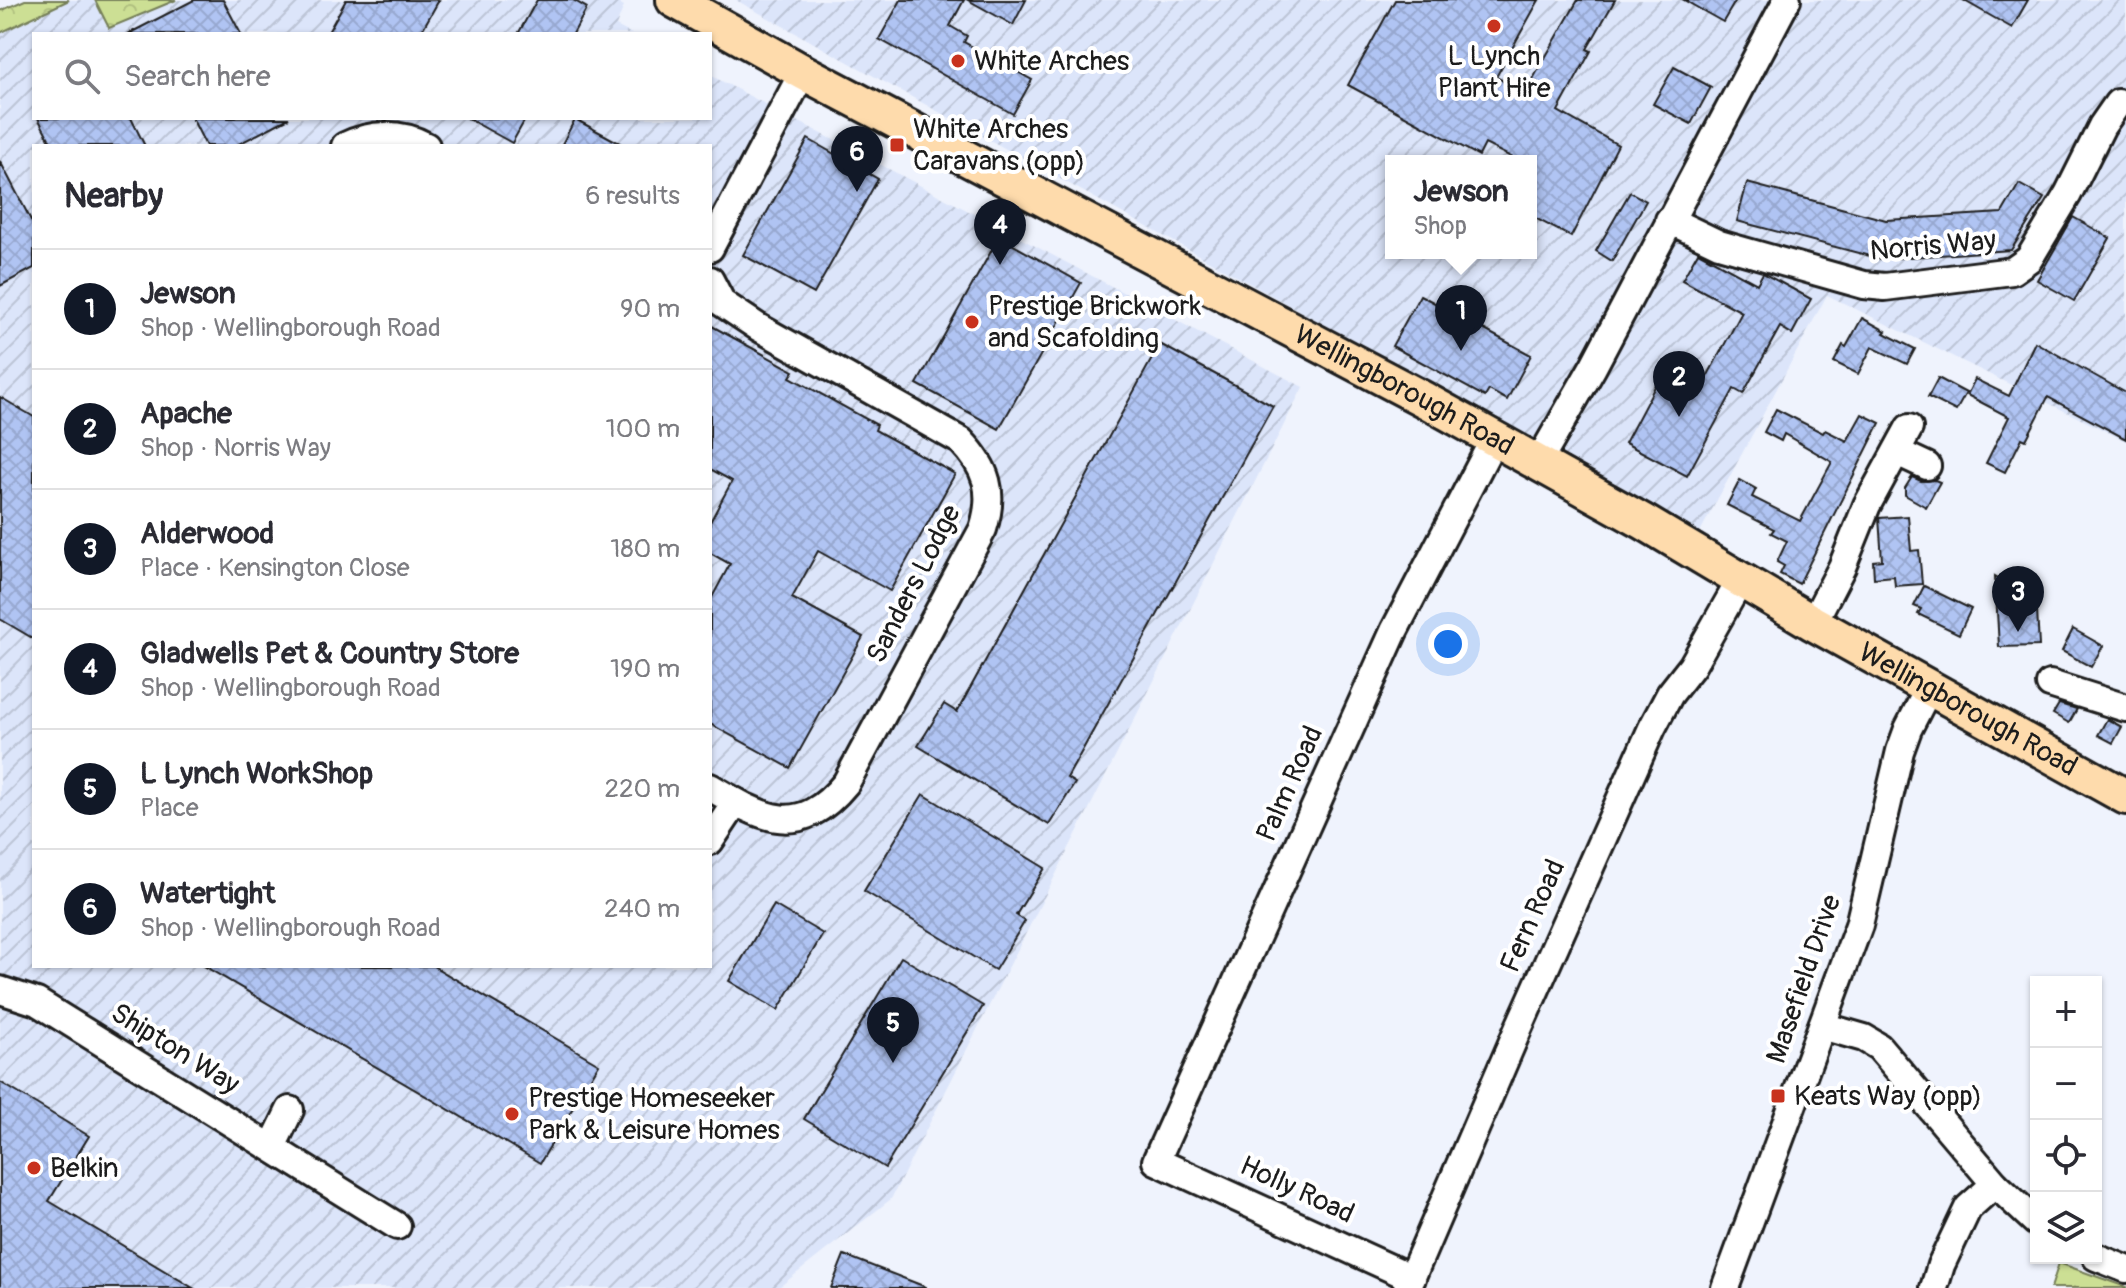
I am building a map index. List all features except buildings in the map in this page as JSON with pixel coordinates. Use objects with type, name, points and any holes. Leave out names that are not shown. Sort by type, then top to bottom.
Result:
[{"type":"main road","name":"Wellingborough Road","points":[[674,0],[803,72],[1538,463],[1813,623],[2126,797]]},
{"type":"street","points":[[1538,463],[1593,367],[1787,0]]},
{"type":"street","points":[[712,244],[803,72]]},
{"type":"street","name":"Norris Way","points":[[1669,220],[1719,244],[1864,285],[1885,287],[2012,271],[2029,259],[2068,194],[2102,126],[2118,103]]},
{"type":"street","points":[[349,144],[382,135],[420,144]]},
{"type":"street","name":"Sanders Lodge","points":[[712,284],[722,303],[758,327],[961,441],[978,459],[987,481],[989,502],[983,529],[846,783],[834,797],[822,808],[785,819],[766,817],[712,788]]},
{"type":"street","name":"Palm Road","points":[[1156,1161],[1394,631],[1494,439]]},
{"type":"street","points":[[1813,623],[1842,567],[1867,505],[1903,440],[1927,466]]},
{"type":"street","name":"Fern Road","points":[[1410,1283],[1652,728],[1670,694],[1692,666],[1740,581]]},
{"type":"street","points":[[2050,684],[2126,708]]},
{"type":"street","name":"Masefield Drive","points":[[1725,1288],[1862,918],[1900,751],[1929,688]]},
{"type":"street","points":[[712,838],[736,802]]},
{"type":"street","name":"Shipton Way","points":[[0,990],[37,1002],[397,1226]]},
{"type":"street","points":[[1822,1026],[1864,1038],[1879,1047],[1995,1184],[2030,1216]]},
{"type":"street","points":[[272,1147],[290,1110]]},
{"type":"street","name":"Holly Road","points":[[1156,1161],[1410,1283]]},
{"type":"street","points":[[1934,1288],[1941,1265],[1968,1208],[1995,1184]]},
{"type":"street","points":[[2102,1259],[2126,1269]]},
{"type":"shaded area","points":[[69,0],[95,0],[110,28],[176,0],[613,0],[624,6],[616,26],[628,32],[32,32],[32,120],[712,120],[712,76],[1303,387],[891,1199],[778,1288],[0,1288],[0,33]]},
{"type":"shaded area","points":[[736,0],[2126,0],[2126,441],[1827,295],[1700,532]]},
{"type":"green space","points":[[25,0],[69,0],[0,33],[0,11]]},
{"type":"green space","points":[[95,0],[176,0],[109,28]]},
{"type":"green space","points":[[2059,1264],[2126,1287],[2126,1288],[2051,1288]]},
{"type":"place","name":"L Lynch Plant Hire","points":[[1494,26]]},
{"type":"place","name":"White Arches","points":[[958,61]]},
{"type":"place","name":"White Arches Caravans (opp)","points":[[897,145]]},
{"type":"place","name":"Watertight","points":[[857,192]]},
{"type":"place","name":"Gladwells Pet & Country Store","points":[[1000,265]]},
{"type":"place","name":"Prestige Brickwork and Scafolding","points":[[972,322]]},
{"type":"place","name":"Jewson","points":[[1461,351]]},
{"type":"place","name":"Apache","points":[[1679,417]]},
{"type":"place","name":"Alderwood","points":[[2018,632]]},
{"type":"place","name":"L Lynch WorkShop","points":[[893,1063]]},
{"type":"place","name":"Keats Way (opp)","points":[[1778,1096]]},
{"type":"place","name":"Prestige Homeseeker Park & Leisure Homes","points":[[512,1114]]},
{"type":"place","name":"Belkin","points":[[34,1168]]}]
